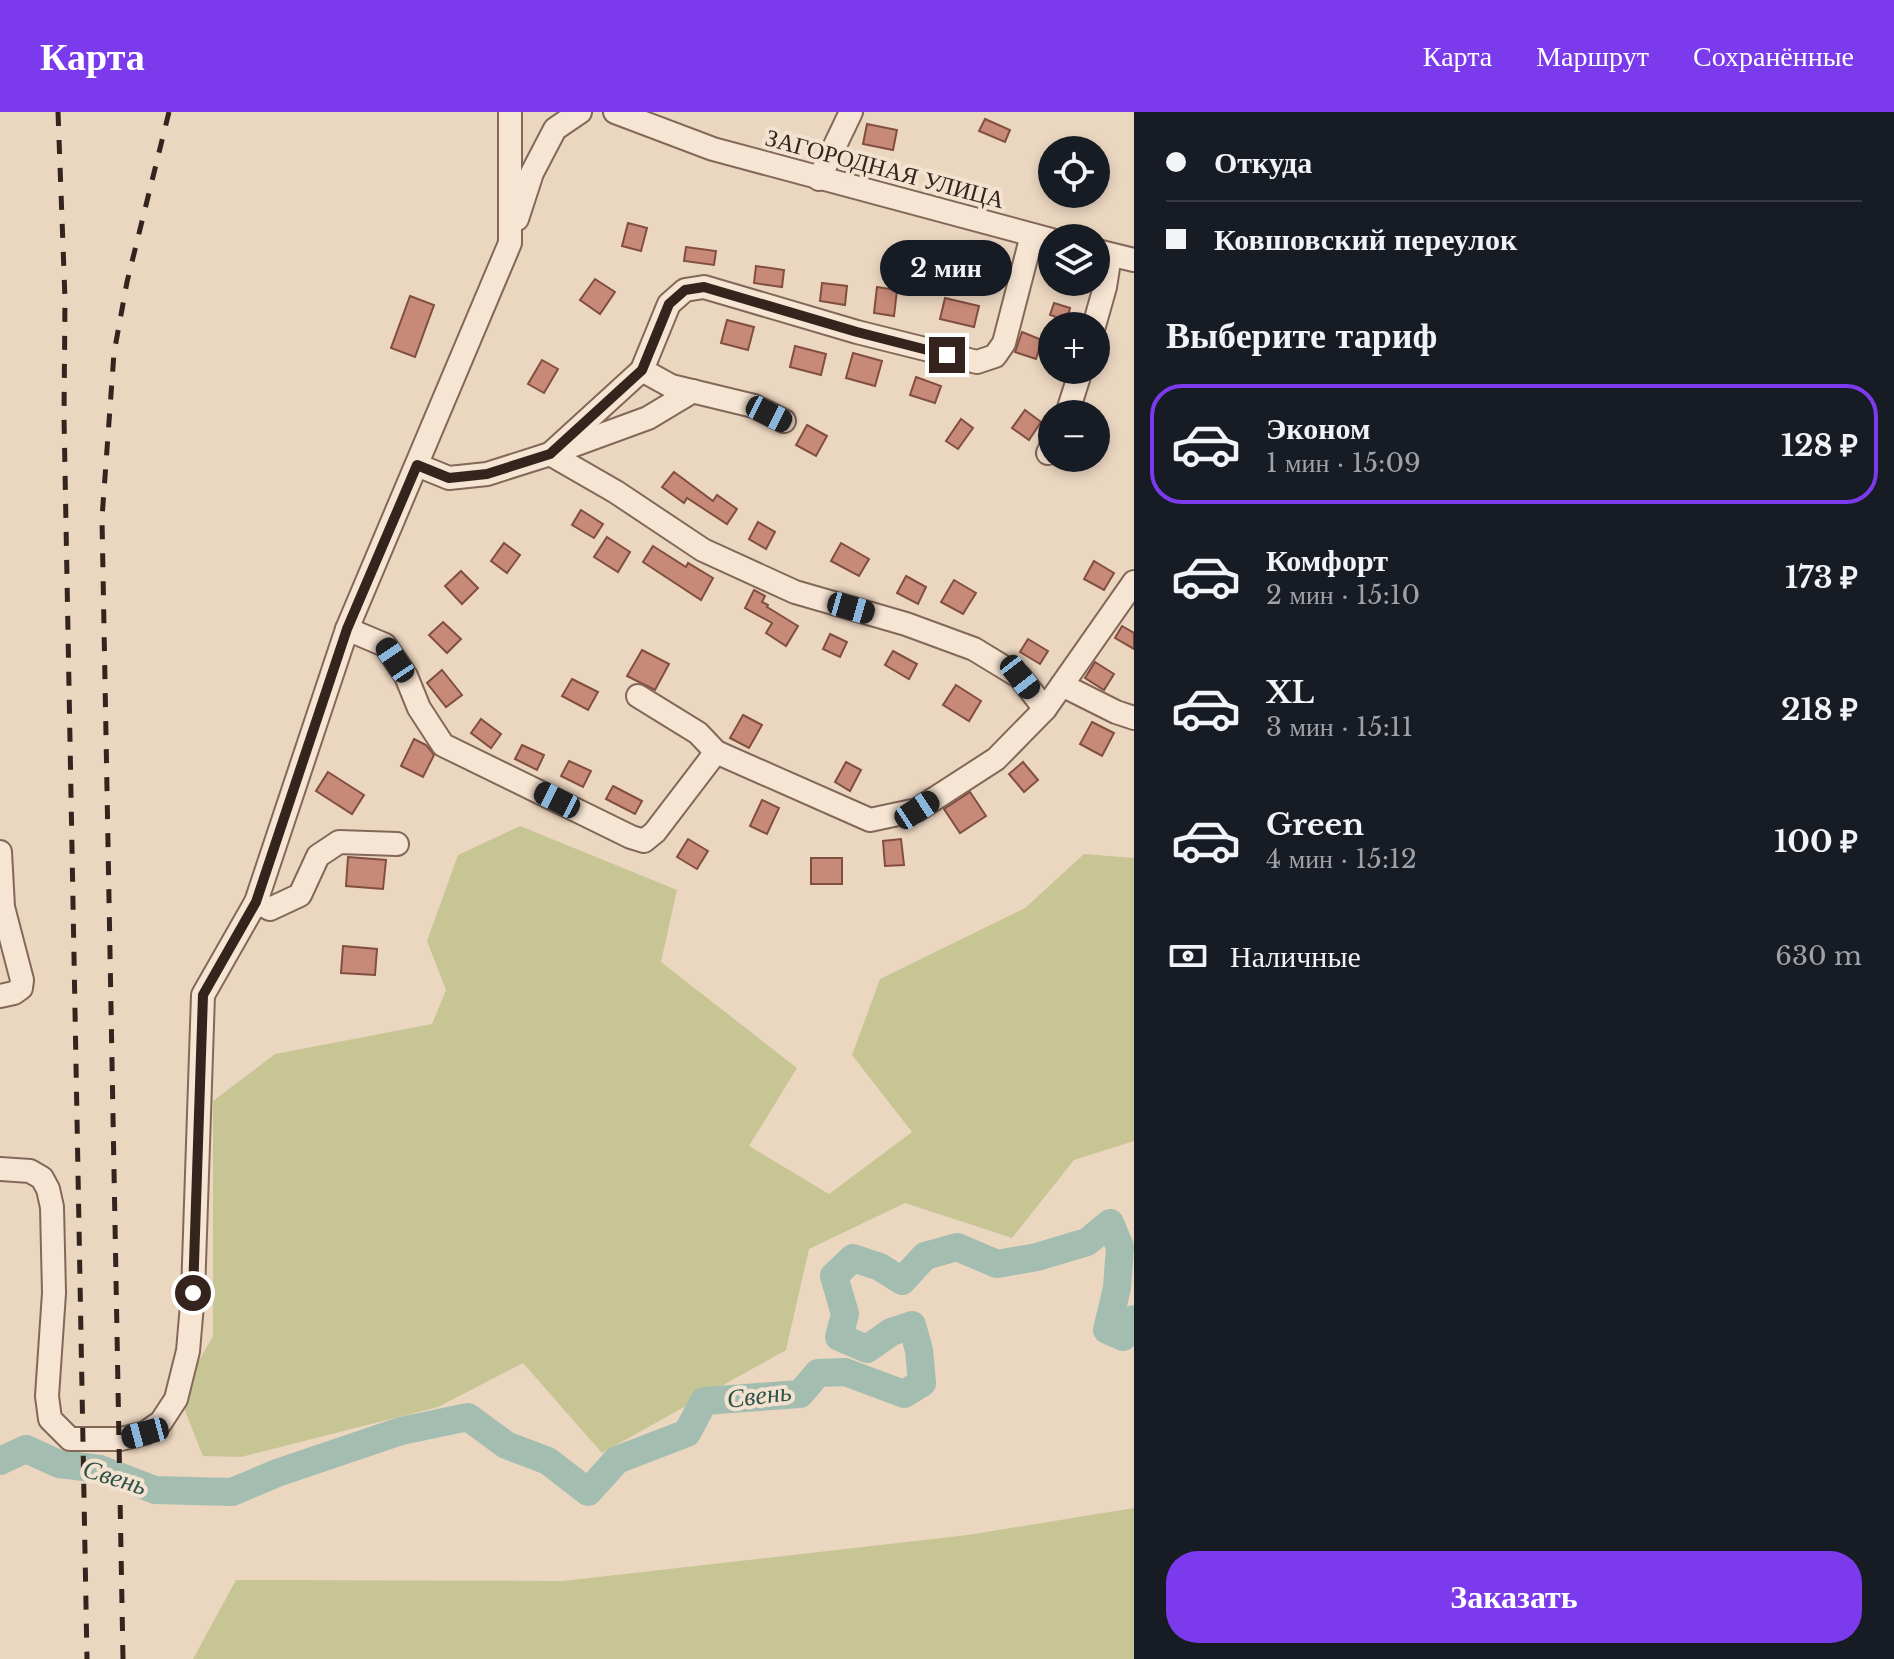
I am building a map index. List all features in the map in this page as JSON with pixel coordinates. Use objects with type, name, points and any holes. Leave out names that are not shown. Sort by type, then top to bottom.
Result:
[{"type":"street","points":[[510,112],[510,243]]},
{"type":"street","points":[[0,1169],[30,1171],[42,1178],[52,1207],[54,1293],[47,1396],[50,1419],[70,1439],[121,1439],[145,1433],[161,1422],[176,1399],[188,1351],[193,1293],[203,995],[256,902],[347,629],[510,243],[532,173],[555,129],[580,112]]},
{"type":"street","name":"ЗАГОРОДНАЯ УЛИЦА","points":[[615,112],[713,149],[1038,236]]},
{"type":"street","points":[[819,179],[851,112]]},
{"type":"street","points":[[550,454],[642,370],[669,304],[685,290],[704,287],[857,332],[977,362],[995,356],[1004,343],[1038,248]]},
{"type":"street","points":[[1110,255],[1134,260]]},
{"type":"street","points":[[642,370],[671,386],[754,406],[784,421]]},
{"type":"street","points":[[417,465],[449,478],[487,474],[648,418],[693,391]]},
{"type":"street","points":[[550,454],[616,492],[703,550],[782,586],[906,624],[974,649],[1020,677],[1045,709]]},
{"type":"street","points":[[638,696],[698,733],[716,752],[870,820],[917,810],[996,759],[1045,709],[1134,582]]},
{"type":"street","points":[[347,629],[385,645],[406,676],[419,708],[443,745],[631,837],[644,841],[655,832],[716,752]]},
{"type":"street","points":[[1062,685],[1134,718]]},
{"type":"street","points":[[256,902],[270,909],[300,895],[318,856],[339,842],[397,844]]},
{"type":"street","points":[[0,852],[3,907],[22,980],[21,988],[0,996]]},
{"type":"shaded area","points":[[520,826],[677,890],[661,962],[797,1068],[749,1146],[829,1194],[912,1132],[852,1055],[880,979],[1025,908],[1084,854],[1134,858],[1134,1141],[1074,1160],[1012,1238],[905,1203],[809,1249],[786,1350],[602,1453],[523,1363],[438,1407],[241,1457],[203,1456],[179,1396],[213,1336],[213,1101],[275,1054],[432,1024],[446,990],[427,941],[458,855]]},
{"type":"shaded area","points":[[1134,1508],[1134,1659],[193,1659],[236,1580],[563,1581],[968,1535]]},
{"type":"building","points":[[985,119],[1010,130],[1005,142],[979,131]]},
{"type":"building","points":[[867,124],[897,130],[893,150],[863,144]]},
{"type":"building","points":[[628,223],[647,228],[641,251],[622,246]]},
{"type":"building","points":[[686,247],[716,251],[714,265],[684,261]]},
{"type":"building","points":[[756,266],[784,270],[782,287],[754,283]]},
{"type":"building","points":[[595,279],[615,292],[600,314],[580,300]]},
{"type":"building","points":[[822,283],[847,286],[845,305],[820,301]]},
{"type":"building","points":[[877,287],[897,290],[894,316],[874,313]]},
{"type":"building","points":[[410,296],[434,305],[415,357],[391,348]]},
{"type":"building","points":[[945,298],[979,306],[974,327],[940,319]]},
{"type":"building","points":[[1054,303],[1070,308],[1069,312],[1051,312]]},
{"type":"building","points":[[727,320],[754,327],[748,350],[721,343]]},
{"type":"building","points":[[1022,332],[1038,338],[1036,359],[1015,352]]},
{"type":"building","points":[[795,346],[826,354],[821,375],[790,367]]},
{"type":"building","points":[[853,353],[882,361],[875,386],[846,378]]},
{"type":"building","points":[[542,360],[558,369],[544,393],[528,384]]},
{"type":"building","points":[[916,377],[941,386],[935,403],[910,395]]},
{"type":"building","points":[[1025,410],[1038,420],[1038,426],[1029,440],[1012,428]]},
{"type":"building","points":[[961,419],[973,428],[958,449],[946,441]]},
{"type":"building","points":[[807,425],[827,436],[816,456],[796,445]]},
{"type":"building","points":[[674,472],[713,501],[717,495],[737,509],[727,524],[687,498],[684,503],[662,487]]},
{"type":"building","points":[[581,510],[603,524],[594,538],[572,525]]},
{"type":"building","points":[[758,522],[775,532],[766,549],[749,539]]},
{"type":"building","points":[[607,537],[630,552],[618,572],[594,557]]},
{"type":"building","points":[[504,543],[520,555],[507,573],[491,561]]},
{"type":"building","points":[[841,543],[869,559],[859,576],[831,561]]},
{"type":"building","points":[[653,546],[686,567],[688,563],[713,578],[701,600],[643,562]]},
{"type":"building","points":[[1094,561],[1114,573],[1104,590],[1084,579]]},
{"type":"building","points":[[461,571],[478,588],[462,604],[445,586]]},
{"type":"building","points":[[906,576],[926,587],[918,604],[897,593]]},
{"type":"building","points":[[954,580],[976,593],[963,614],[941,602]]},
{"type":"building","points":[[754,590],[765,596],[762,602],[767,607],[798,626],[786,646],[766,633],[772,623],[745,608]]},
{"type":"building","points":[[443,622],[461,639],[447,653],[429,635]]},
{"type":"building","points":[[1122,626],[1134,633],[1134,649],[1115,638]]},
{"type":"building","points":[[830,634],[847,642],[840,657],[823,649]]},
{"type":"building","points":[[1028,639],[1048,651],[1040,664],[1020,652]]},
{"type":"building","points":[[642,650],[669,664],[655,690],[627,676]]},
{"type":"building","points":[[893,651],[917,664],[909,679],[885,665]]},
{"type":"building","points":[[1095,662],[1114,674],[1104,690],[1085,678]]},
{"type":"building","points":[[442,670],[462,695],[446,707],[427,683]]},
{"type":"building","points":[[572,679],[598,692],[588,710],[562,696]]},
{"type":"building","points":[[956,685],[981,701],[969,721],[943,705]]},
{"type":"building","points":[[743,715],[762,725],[749,748],[730,738]]},
{"type":"building","points":[[481,719],[501,734],[491,748],[471,733]]},
{"type":"building","points":[[1092,722],[1114,733],[1102,756],[1080,744]]},
{"type":"building","points":[[414,739],[426,745],[434,755],[423,777],[401,766]]},
{"type":"building","points":[[522,745],[544,755],[537,770],[515,759]]},
{"type":"building","points":[[569,761],[591,771],[583,787],[561,776]]},
{"type":"building","points":[[846,762],[861,770],[850,791],[835,782]]},
{"type":"building","points":[[1023,762],[1038,780],[1024,792],[1009,774]]},
{"type":"building","points":[[328,772],[364,795],[352,814],[316,791]]},
{"type":"building","points":[[613,786],[642,801],[635,814],[606,799]]},
{"type":"building","points":[[970,792],[986,816],[960,833],[944,809]]},
{"type":"building","points":[[762,800],[779,808],[767,834],[750,826]]},
{"type":"building","points":[[688,839],[708,851],[697,869],[677,857]]},
{"type":"building","points":[[901,839],[904,865],[885,866],[883,841]]},
{"type":"building","points":[[348,857],[386,860],[383,889],[346,886]]},
{"type":"building","points":[[811,858],[842,858],[842,884],[811,884]]},
{"type":"building","points":[[343,946],[377,949],[375,975],[341,973]]},
{"type":"waterway","name":"Свень","points":[[0,1461],[26,1449],[59,1464],[100,1469],[155,1490],[232,1492],[277,1473],[401,1431],[468,1417],[506,1445],[548,1461],[588,1492],[617,1460],[687,1433],[704,1401],[800,1394],[818,1373],[845,1372],[904,1394],[922,1383],[919,1350],[912,1325],[891,1332],[867,1349],[839,1337],[845,1314],[834,1276],[853,1258],[880,1267],[902,1281],[925,1256],[957,1247],[997,1264],[1037,1257],[1087,1242],[1110,1223],[1120,1247],[1117,1288],[1107,1330],[1123,1337],[1134,1319]]},
{"type":"railway","points":[[58,112],[65,299],[64,416],[87,1659]]},
{"type":"railway","points":[[123,1659],[102,518],[114,353],[127,282],[169,112]]},
{"type":"route","points":[[193,1293],[203,995],[256,902],[347,629],[417,465],[449,478],[487,474],[550,454],[642,370],[669,304],[685,290],[704,287],[947,355]]}]
